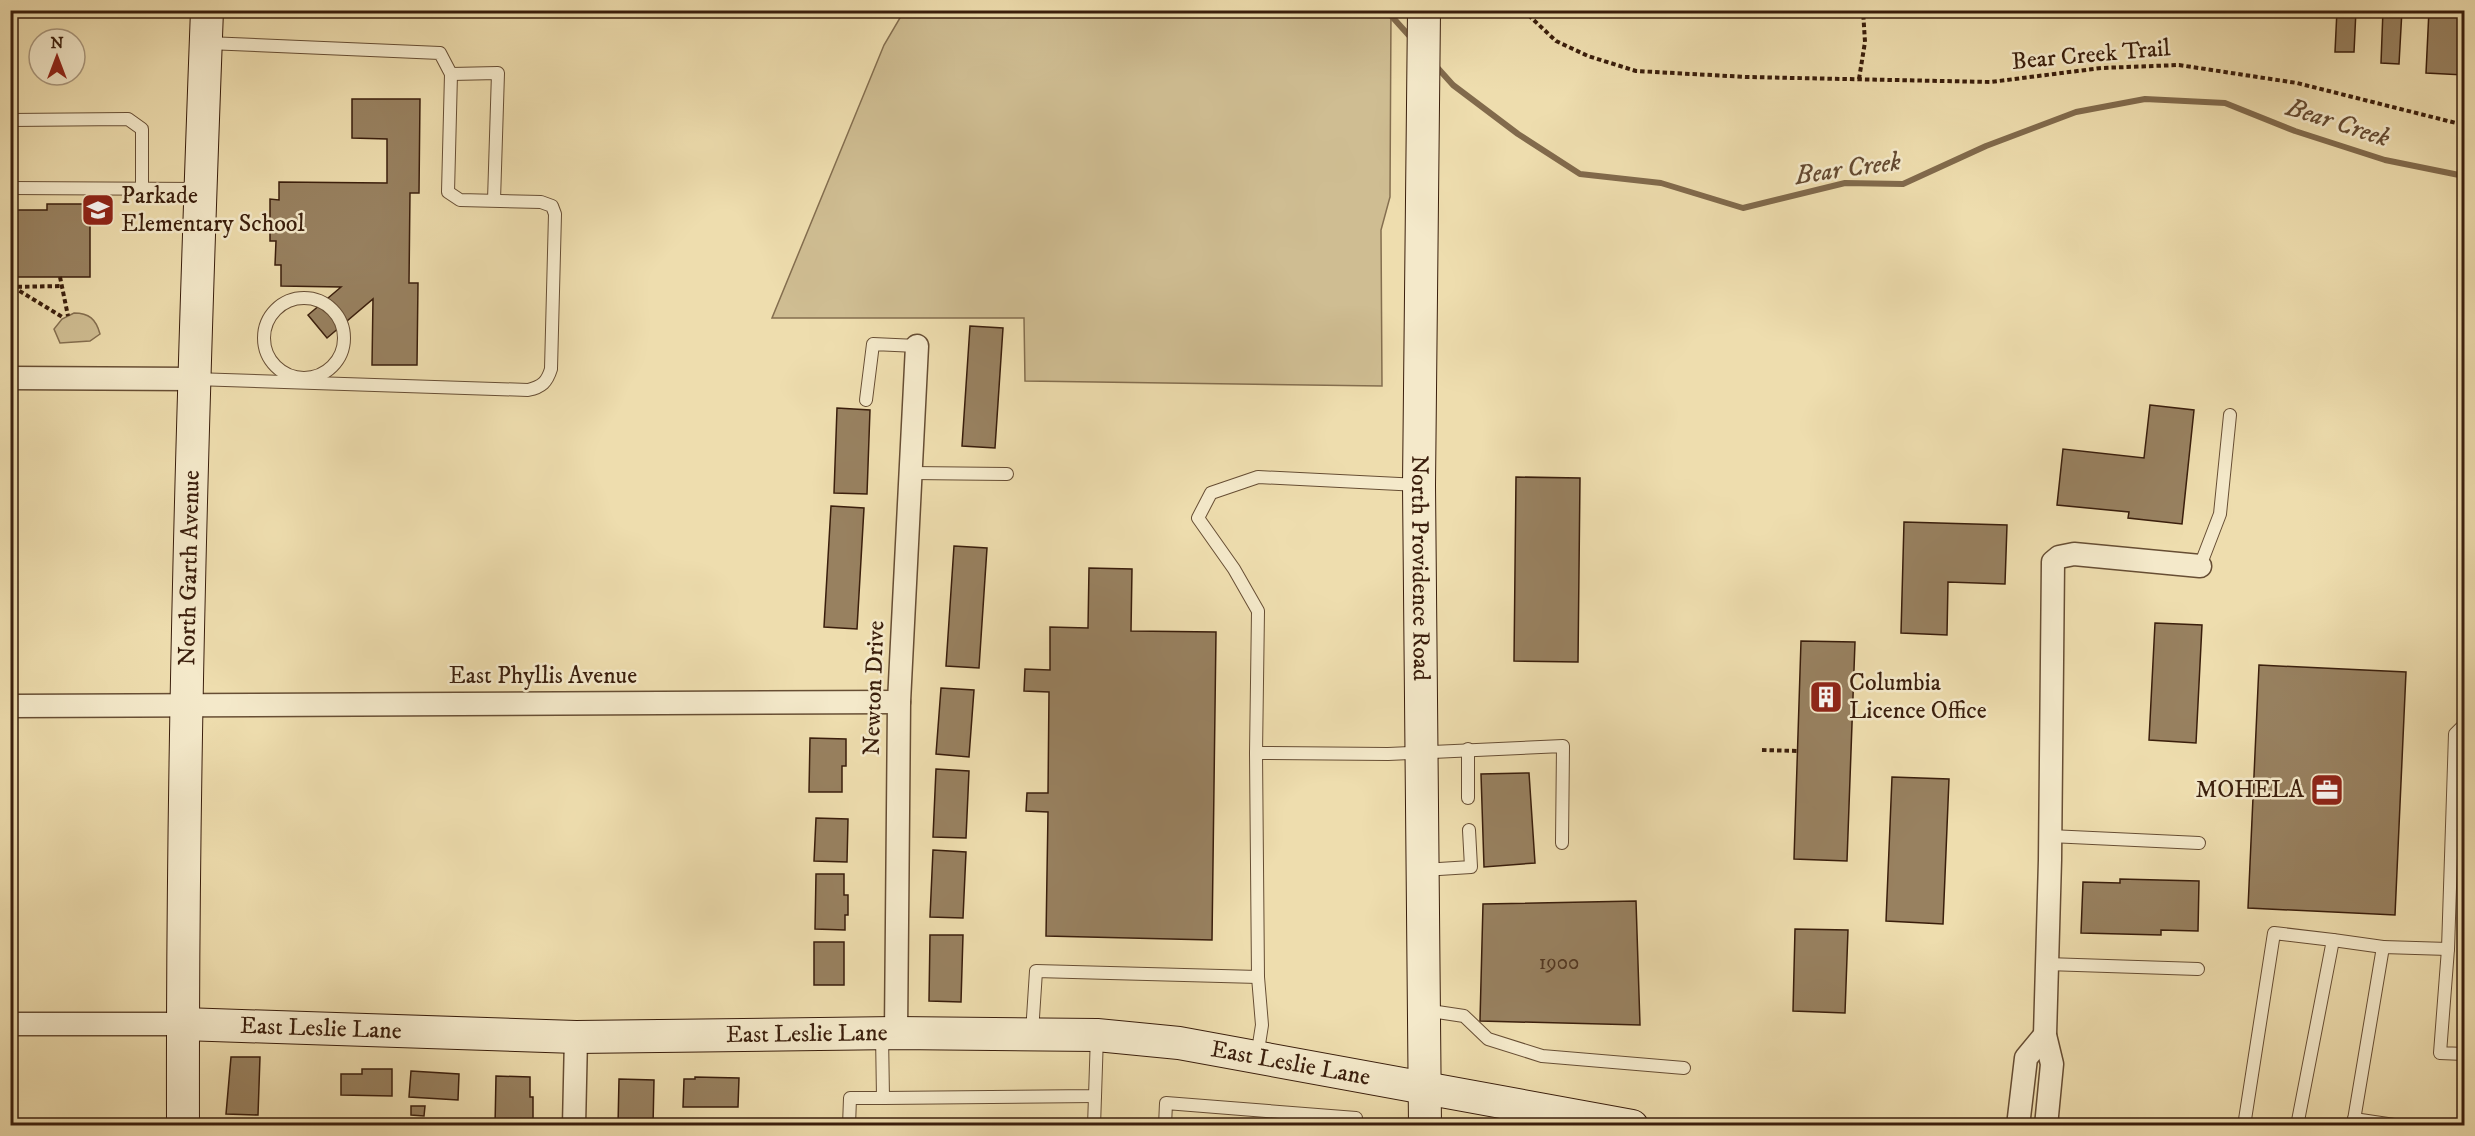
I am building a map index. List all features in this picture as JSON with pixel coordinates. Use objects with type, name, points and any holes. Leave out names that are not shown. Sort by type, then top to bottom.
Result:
[{"type":"street","name":"North Garth Avenue","points":[[183,1125],[193,379],[207,10]]},
{"type":"street","name":"North Providence Road","points":[[1424,10],[1419,485],[1425,1125]]},
{"type":"street","name":"Newton Drive","points":[[889,1033],[898,702],[917,346]]},
{"type":"street","points":[[10,378],[193,379]]},
{"type":"street","points":[[2046,1125],[2052,1064],[2044,1035],[2050,836],[2053,562],[2060,557],[2074,554],[2200,566]]},
{"type":"street","name":"East Phyllis Avenue","points":[[10,706],[898,702]]},
{"type":"street","points":[[10,1024],[183,1024]]},
{"type":"street","name":"East Leslie Lane","points":[[183,1024],[576,1037],[889,1033],[1097,1035],[1179,1043],[1632,1125]]},
{"type":"street","points":[[2018,1125],[2026,1058],[2044,1035]]},
{"type":"street","points":[[574,1125],[576,1037]]},
{"type":"street","points":[[1508,1125],[1540,1109]]},
{"type":"lane","points":[[193,379],[301,380],[528,390],[538,388],[547,381],[551,369],[555,214],[552,206],[541,202],[459,200],[448,192],[451,74],[440,53],[206,43]]},
{"type":"lane","points":[[451,74],[498,73],[494,200]]},
{"type":"lane","points":[[10,120],[128,119],[142,129],[141,188]]},
{"type":"lane","points":[[10,188],[200,189]]},
{"type":"lane","points":[[303,298],[317,300],[338,316],[343,328],[344,341],[335,364],[325,372],[301,380],[283,372],[269,358],[264,345],[269,318],[278,308],[290,301],[303,298]]},
{"type":"lane","points":[[866,400],[873,344],[917,346]]},
{"type":"lane","points":[[2200,566],[2220,514],[2230,415]]},
{"type":"lane","points":[[911,472],[1008,474]]},
{"type":"lane","points":[[1257,1058],[1262,1025],[1258,976],[1256,753],[1258,611],[1234,569],[1198,518],[1211,493],[1258,477],[1419,485]]},
{"type":"lane","points":[[2464,725],[2455,734],[2448,949],[2440,1053],[2464,1054]]},
{"type":"lane","points":[[1256,753],[1420,752],[1563,746],[1562,843]]},
{"type":"lane","points":[[1468,749],[1468,798]]},
{"type":"lane","points":[[1421,870],[1471,867],[1469,830]]},
{"type":"lane","points":[[2050,836],[2199,843]]},
{"type":"lane","points":[[2244,1125],[2274,933],[2384,947],[2448,949]]},
{"type":"lane","points":[[2297,1125],[2333,940]]},
{"type":"lane","points":[[2384,947],[2354,1122],[2401,1125]]},
{"type":"lane","points":[[2047,964],[2198,969]]},
{"type":"lane","points":[[1032,1035],[1036,971],[1258,976]]},
{"type":"lane","points":[[1423,1010],[1464,1016],[1488,1039],[1542,1056],[1684,1068]]},
{"type":"lane","points":[[883,1098],[889,1033]]},
{"type":"lane","points":[[1094,1125],[1097,1035]]},
{"type":"lane","points":[[849,1125],[850,1098],[1095,1096]]},
{"type":"lane","points":[[1165,1125],[1166,1103],[1356,1118],[1355,1125]]},
{"type":"path","name":"Bear Creek Trail","points":[[1523,10],[1556,41],[1588,56],[1636,71],[1747,77],[1991,82],[2101,68],[2179,65],[2296,83],[2464,125]]},
{"type":"path","points":[[1859,79],[1865,42],[1863,10]]},
{"type":"path","points":[[12,287],[66,317],[60,277]]},
{"type":"path","points":[[12,287],[62,286]]},
{"type":"path","points":[[1762,750],[1797,751]]},
{"type":"shaded area","points":[[904,11],[1391,11],[1390,197],[1381,230],[1382,386],[1025,381],[1024,318],[772,318],[884,45]]},
{"type":"shaded area","points":[[74,313],[84,314],[91,318],[100,334],[90,341],[60,343],[54,329],[62,319]]},
{"type":"building","points":[[2337,10],[2356,10],[2354,52],[2335,52]]},
{"type":"building","points":[[2383,10],[2402,10],[2399,64],[2381,63]]},
{"type":"building","points":[[2429,10],[2464,10],[2464,75],[2426,73]]},
{"type":"building","points":[[352,99],[420,99],[419,193],[410,193],[409,283],[418,283],[417,365],[372,365],[373,299],[327,338],[308,315],[341,287],[281,286],[281,265],[275,265],[276,241],[270,241],[270,199],[279,200],[279,182],[387,183],[387,139],[352,138]]},
{"type":"building","points":[[47,204],[90,204],[90,277],[10,277],[10,210],[47,210]]},
{"type":"building","points":[[970,326],[1003,328],[995,448],[962,446]]},
{"type":"building","points":[[2150,405],[2194,410],[2182,524],[2128,518],[2129,512],[2057,505],[2063,449],[2144,458]]},
{"type":"building","points":[[837,408],[870,410],[867,494],[834,493]]},
{"type":"building","points":[[1516,477],[1580,478],[1578,662],[1514,661]]},
{"type":"building","points":[[831,506],[864,508],[857,629],[824,627]]},
{"type":"building","points":[[1904,522],[2007,525],[2005,584],[1948,582],[1947,635],[1901,633]]},
{"type":"building","points":[[954,546],[987,548],[979,668],[946,666]]},
{"type":"building","points":[[1089,568],[1132,569],[1131,631],[1216,632],[1212,940],[1046,936],[1048,812],[1026,811],[1027,793],[1048,793],[1049,692],[1024,691],[1025,669],[1050,670],[1050,627],[1088,628]]},
{"type":"building","points":[[2155,623],[2202,625],[2196,743],[2149,740]]},
{"type":"building","name":"Columbia Licence Office","points":[[1801,641],[1855,642],[1847,861],[1794,859]]},
{"type":"building","name":"MOHELA","points":[[2259,665],[2406,672],[2395,915],[2248,908]]},
{"type":"building","points":[[941,688],[974,690],[969,757],[936,754]]},
{"type":"building","points":[[810,738],[846,739],[846,766],[842,766],[842,792],[809,792]]},
{"type":"building","points":[[936,769],[969,771],[966,838],[933,837]]},
{"type":"building","points":[[1529,773],[1535,863],[1484,867],[1481,774]]},
{"type":"building","points":[[1892,777],[1949,779],[1943,924],[1886,921]]},
{"type":"building","points":[[816,818],[848,819],[847,862],[814,861]]},
{"type":"building","points":[[933,850],[966,852],[963,918],[930,917]]},
{"type":"building","points":[[816,874],[844,874],[844,895],[848,895],[845,930],[815,929]]},
{"type":"building","points":[[2120,879],[2199,881],[2198,931],[2161,930],[2161,935],[2081,933],[2083,882],[2120,883]]},
{"type":"building","points":[[1636,901],[1640,1025],[1480,1021],[1483,904]]},
{"type":"building","points":[[1795,929],[1848,930],[1845,1013],[1793,1011]]},
{"type":"building","points":[[930,935],[963,935],[961,1002],[929,1001]]},
{"type":"building","points":[[814,942],[844,942],[844,985],[814,985]]},
{"type":"building","points":[[231,1057],[260,1057],[258,1115],[226,1114]]},
{"type":"building","points":[[362,1069],[392,1069],[392,1096],[341,1095],[341,1074],[362,1074]]},
{"type":"building","points":[[411,1071],[459,1074],[458,1100],[409,1097]]},
{"type":"building","points":[[496,1076],[530,1077],[533,1123],[530,1123],[530,1126],[495,1126]]},
{"type":"building","points":[[695,1077],[739,1078],[738,1107],[683,1107],[684,1079],[695,1079]]},
{"type":"building","points":[[619,1079],[654,1080],[653,1126],[618,1126]]},
{"type":"building","points":[[411,1106],[425,1106],[424,1116],[411,1115]]},
{"type":"waterway","name":"Bear Creek","points":[[1386,10],[1413,40]]},
{"type":"waterway","name":"Bear Creek","points":[[1435,65],[1453,85],[1518,134],[1580,174],[1661,183],[1743,208],[1845,183],[1903,184],[1986,146],[2076,112],[2145,99],[2225,103],[2295,131],[2385,160],[2464,176]]},
{"type":"place","name":"Parkade Elementary School","points":[[98,210]]},
{"type":"place","name":"Columbia Licence Office","points":[[1826,697]]},
{"type":"place","name":"MOHELA","points":[[2327,790]]}]
